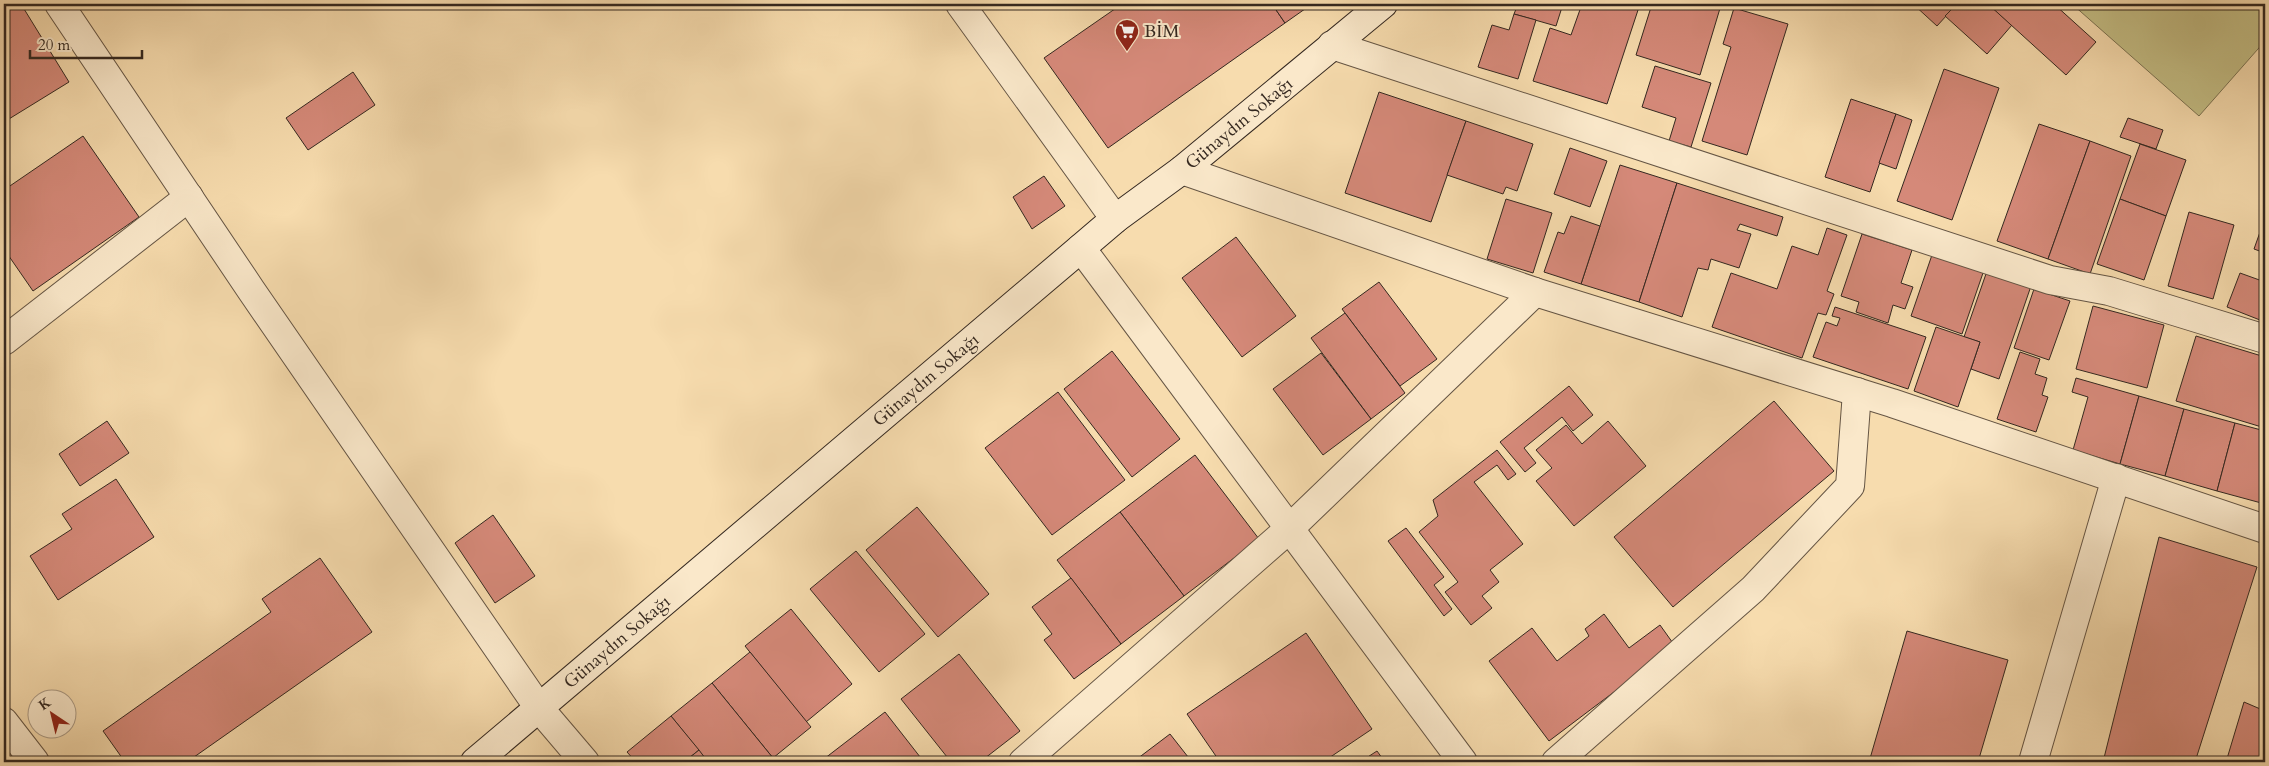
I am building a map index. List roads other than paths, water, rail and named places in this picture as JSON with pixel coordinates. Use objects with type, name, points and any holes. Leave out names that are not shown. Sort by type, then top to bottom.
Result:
[{"type":"street","points":[[59,4],[539,708],[585,762]]},
{"type":"street","points":[[960,4],[1115,219]]},
{"type":"street","name":"Günaydın Sokağı","points":[[475,762],[1115,219],[1182,170],[1383,4]]},
{"type":"street","points":[[1332,45],[2050,280],[2108,291],[2265,339]]},
{"type":"street","points":[[1182,170],[1535,292],[1857,392],[2265,529]]},
{"type":"street","points":[[4,341],[189,197]]},
{"type":"street","points":[[1081,248],[1463,762]]},
{"type":"street","points":[[1023,762],[1289,529],[1535,292]]},
{"type":"street","points":[[1556,762],[1753,589],[1850,486],[1857,392]]},
{"type":"street","points":[[2033,762],[2116,478]]},
{"type":"street","points":[[4,722],[35,762]]},
{"type":"place","name":"BİM","points":[[1127,52]]}]
